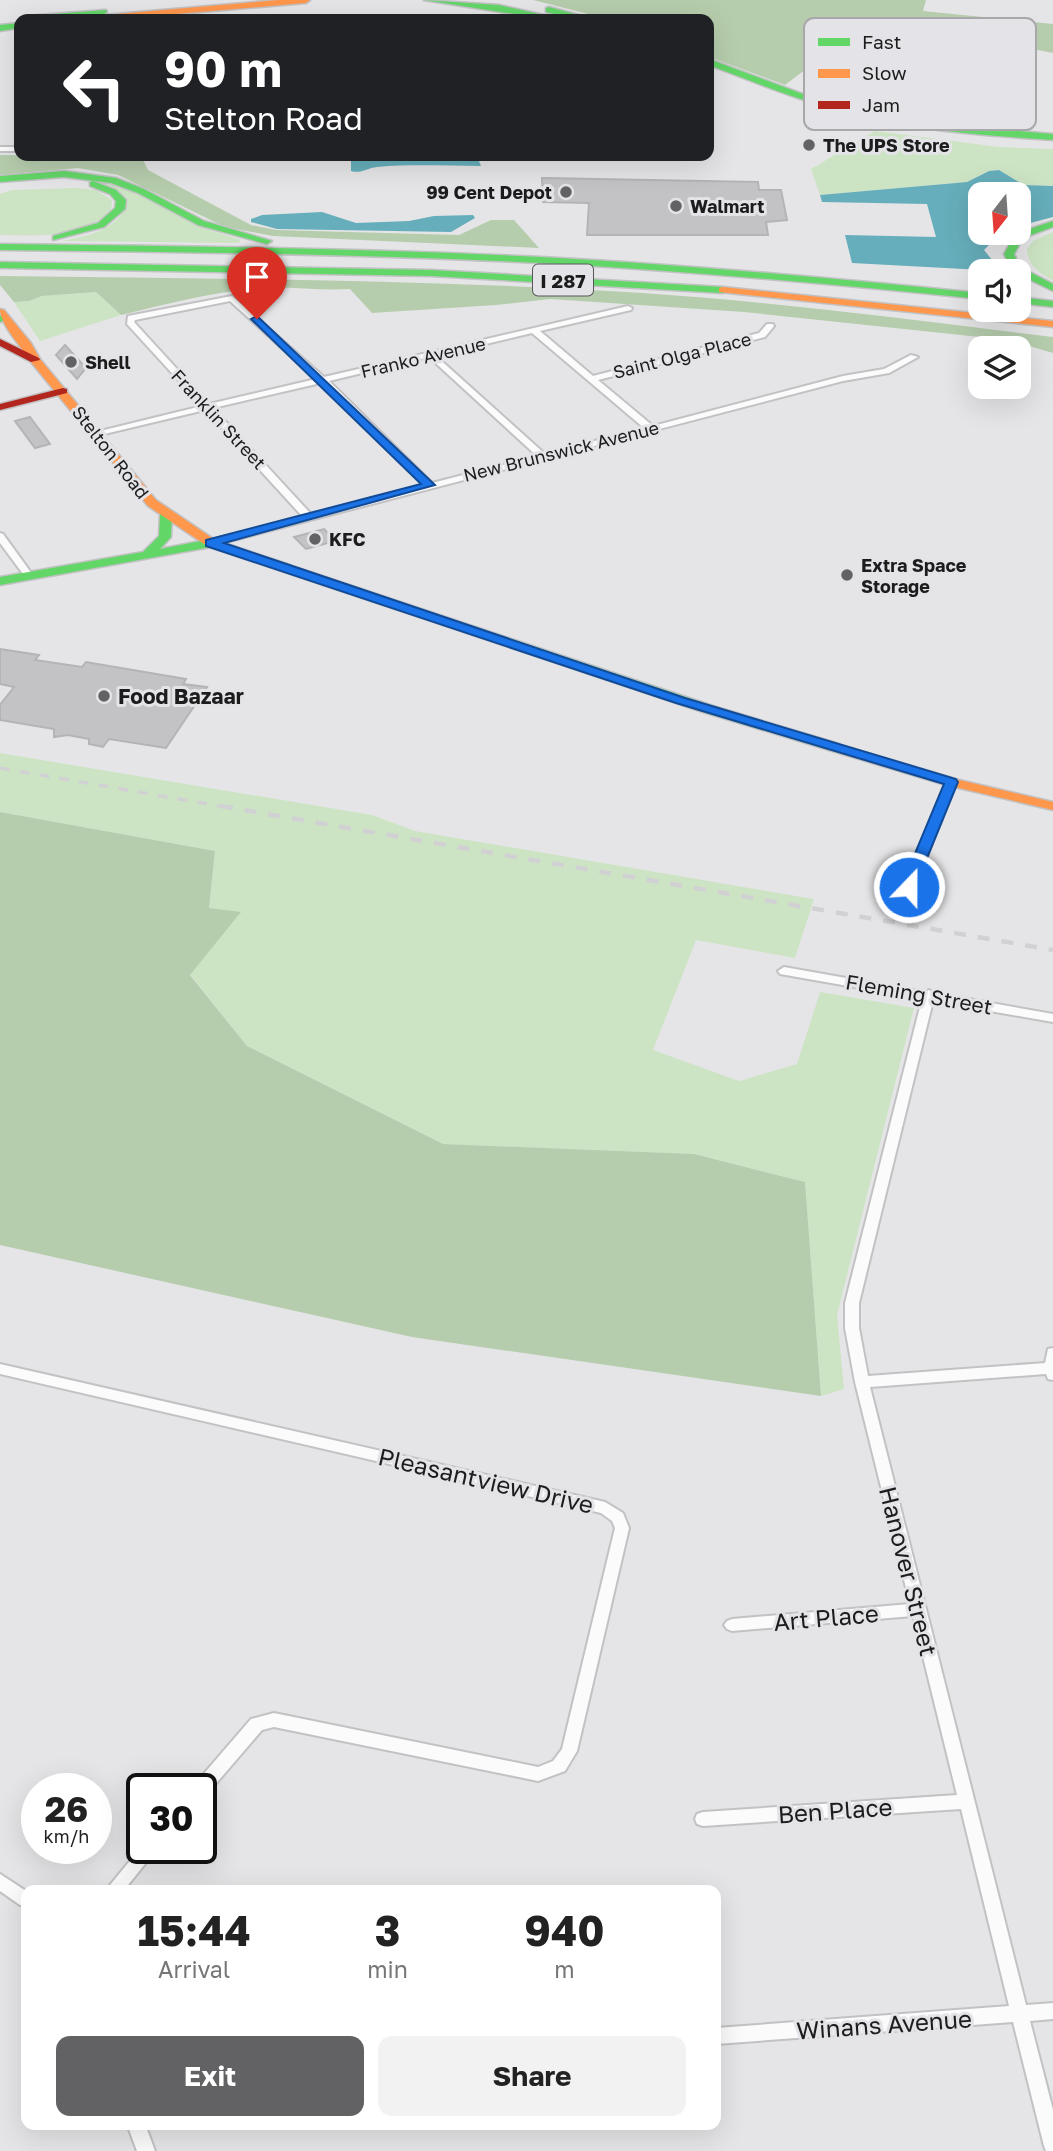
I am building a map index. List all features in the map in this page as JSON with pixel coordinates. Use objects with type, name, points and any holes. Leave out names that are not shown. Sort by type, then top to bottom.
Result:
[{"type":"main road","points":[[80,14],[230,0]]},
{"type":"main road","points":[[148,14],[306,0]]},
{"type":"main road","points":[[428,0],[531,14]]},
{"type":"main road","points":[[491,0],[559,14]]},
{"type":"main road","points":[[714,64],[804,95]]},
{"type":"main road","points":[[714,73],[804,105]]},
{"type":"main road","points":[[916,130],[952,136],[1053,143]]},
{"type":"main road","points":[[961,130],[1053,137]]},
{"type":"main road","points":[[0,179],[48,174],[109,179],[131,186],[182,215],[231,233],[271,242],[376,253]]},
{"type":"main road","points":[[0,185],[39,180],[90,183],[116,195],[121,206],[110,222],[86,233],[45,239],[0,240]]},
{"type":"main road","points":[[1053,224],[1032,229],[1014,239],[1009,254],[1016,269],[1053,288]]},
{"type":"main road","name":"I 287","points":[[0,247],[376,253],[652,266],[968,295]]},
{"type":"main road","name":"I 287","points":[[0,268],[38,266],[375,271],[589,281],[804,297],[1053,324]]},
{"type":"main road","points":[[1031,301],[1053,304]]},
{"type":"main road","name":"Stelton Road","points":[[1,315],[129,478],[152,503],[211,543],[680,701],[951,782],[1053,806]]},
{"type":"main road","points":[[0,342],[35,360]]},
{"type":"main road","points":[[0,407],[63,391]]},
{"type":"main road","points":[[145,554],[164,541],[169,530],[166,514]]},
{"type":"main road","name":"New Brunswick Avenue","points":[[0,581],[211,543]]},
{"type":"street","name":"Franklin Street","points":[[309,517],[130,322],[131,318],[232,298],[323,380]]},
{"type":"street","name":"Franko Avenue","points":[[96,433],[628,308]]},
{"type":"street","name":"Saint Olga Place","points":[[590,379],[762,335],[769,326]]},
{"type":"street","points":[[535,331],[650,428]]},
{"type":"street","points":[[431,355],[542,456]]},
{"type":"street","name":"New Brunswick Avenue","points":[[211,543],[650,428],[843,379],[886,371],[914,356]]},
{"type":"street","points":[[323,380],[429,485]]},
{"type":"street","points":[[0,536],[29,576]]},
{"type":"street","points":[[909,887],[951,782]]},
{"type":"street","name":"Fleming Street","points":[[784,971],[1053,1018]]},
{"type":"street","name":"Hanover Street","points":[[929,995],[852,1303],[852,1328],[862,1382],[1053,2146]]},
{"type":"street","points":[[862,1382],[1052,1366]]},
{"type":"street","name":"Pleasantview Drive","points":[[0,1369],[605,1508],[618,1517],[621,1528],[569,1751],[559,1766],[538,1773],[274,1720],[257,1724],[215,1773]]},
{"type":"street","name":"Art Place","points":[[732,1625],[919,1609]]},
{"type":"street","name":"Ben Place","points":[[703,1819],[967,1801]]},
{"type":"street","points":[[118,1885],[136,1864]]},
{"type":"street","points":[[0,1881],[21,1896]]},
{"type":"street","name":"Winans Avenue","points":[[721,2036],[1053,2011]]},
{"type":"street","points":[[138,2130],[146,2151]]},
{"type":"green space","points":[[533,0],[926,0],[923,11],[993,18],[804,18],[804,71],[785,85],[714,59],[714,14],[588,14]]},
{"type":"green space","points":[[1036,22],[1053,24],[1053,53],[1036,50]]},
{"type":"green space","points":[[875,131],[998,147],[1053,149],[1053,186],[1019,182],[999,170],[988,171],[967,182],[820,195],[811,169]]},
{"type":"green space","points":[[0,155],[14,155],[14,161],[144,161],[148,170],[251,225],[276,230],[459,235],[491,220],[514,220],[539,248],[273,236],[225,227],[118,175],[78,168],[0,175]]},
{"type":"green space","points":[[98,181],[129,188],[195,225],[241,240],[238,243],[63,241],[109,226],[128,203],[114,188]]},
{"type":"green space","points":[[12,190],[96,190],[112,200],[111,213],[84,227],[58,234],[0,235],[0,194]]},
{"type":"green space","points":[[1053,232],[1053,281],[1032,265],[1027,249],[1033,241]]},
{"type":"green space","points":[[0,276],[241,279],[401,282],[642,293],[796,306],[1053,337],[1053,353],[1031,347],[1031,336],[970,336],[744,312],[550,299],[372,313],[350,289],[241,290],[121,315],[96,292],[42,296],[29,301],[14,302],[0,285]]},
{"type":"green space","points":[[96,292],[121,315],[40,341],[14,302],[29,301],[42,296]]},
{"type":"green space","points":[[0,753],[372,815],[415,831],[814,899],[795,958],[696,940],[653,1050],[739,1081],[797,1064],[820,992],[914,1008],[837,1315],[844,1389],[821,1396],[805,1182],[694,1154],[443,1144],[247,1046],[190,974],[240,913],[209,908],[215,851],[0,812]]},
{"type":"green space","points":[[0,812],[215,851],[209,908],[241,912],[190,975],[247,1046],[443,1144],[694,1154],[805,1182],[821,1396],[412,1337],[0,1245]]},
{"type":"water","points":[[351,161],[479,161],[481,166],[390,166],[351,171]]},
{"type":"water","points":[[999,170],[1019,182],[968,182],[968,245],[989,245],[984,250],[991,259],[968,259],[968,269],[852,263],[845,235],[936,237],[927,204],[822,202],[820,195],[967,182],[989,171]]},
{"type":"water","points":[[1031,185],[1053,186],[1053,217],[1031,223]]},
{"type":"water","points":[[322,212],[356,223],[409,221],[434,216],[473,215],[475,218],[451,232],[277,229],[251,222],[251,219],[262,215]]},
{"type":"building","name":"Walmart","points":[[542,178],[758,182],[759,190],[781,190],[787,220],[766,222],[768,235],[587,235],[589,203],[543,202]]},
{"type":"building","name":"Shell","points":[[65,345],[86,368],[77,379],[56,355]]},
{"type":"building","points":[[30,417],[50,444],[35,448],[15,421]]},
{"type":"building","name":"KFC","points":[[324,529],[335,541],[306,549],[294,537]]},
{"type":"building","name":"Food Bazaar","points":[[0,649],[39,655],[35,660],[82,667],[86,662],[186,679],[183,684],[207,687],[166,748],[109,739],[103,747],[89,744],[89,739],[68,735],[54,737],[54,729],[0,720],[0,705],[14,687],[0,684]]},
{"type":"railway","points":[[0,768],[231,808]]},
{"type":"railway","points":[[221,806],[1053,950]]},
{"type":"traffic: fast","points":[[428,0],[531,14]]},
{"type":"traffic: fast","points":[[549,10],[564,14]]},
{"type":"traffic: fast","points":[[81,14],[103,12]]},
{"type":"traffic: fast","points":[[0,28],[14,27]]},
{"type":"traffic: fast","points":[[714,64],[804,97]]},
{"type":"traffic: fast","points":[[961,130],[1053,137]]},
{"type":"traffic: fast","points":[[0,179],[64,174],[113,180],[141,191],[201,223],[267,241]]},
{"type":"traffic: fast","points":[[57,238],[101,225],[120,209],[121,200],[113,192],[93,184]]},
{"type":"traffic: fast","points":[[1053,224],[1019,236],[1009,254],[1016,269],[1053,288]]},
{"type":"traffic: fast","points":[[0,247],[338,252],[541,260],[761,275],[968,295]]},
{"type":"traffic: fast","points":[[0,265],[431,273],[723,290]]},
{"type":"traffic: fast","points":[[1031,301],[1053,304]]},
{"type":"traffic: fast","points":[[0,319],[5,318]]},
{"type":"traffic: fast","points":[[148,553],[165,537],[166,514]]},
{"type":"traffic: fast","points":[[0,581],[211,543]]},
{"type":"traffic: fast","points":[[286,568],[708,709],[834,747]]},
{"type":"traffic: slow","points":[[148,14],[306,0]]},
{"type":"traffic: slow","points":[[723,290],[1053,324]]},
{"type":"traffic: slow","points":[[0,312],[27,345],[35,360],[152,503],[211,543],[286,568]]},
{"type":"traffic: slow","points":[[834,747],[951,782],[1053,806]]},
{"type":"traffic: jam","points":[[0,342],[35,360]]},
{"type":"traffic: jam","points":[[0,407],[63,391]]},
{"type":"place","name":"The UPS Store","points":[[809,145]]},
{"type":"place","name":"99 Cent Depot","points":[[566,192]]},
{"type":"place","name":"Walmart","points":[[676,206]]},
{"type":"place","name":"Shell","points":[[71,362]]},
{"type":"place","name":"KFC","points":[[315,539]]},
{"type":"place","name":"Extra Space Storage","points":[[847,575]]},
{"type":"place","name":"Food Bazaar","points":[[104,696]]},
{"type":"route","points":[[257,319],[429,485],[211,543],[680,701],[951,782],[909,887]]}]
